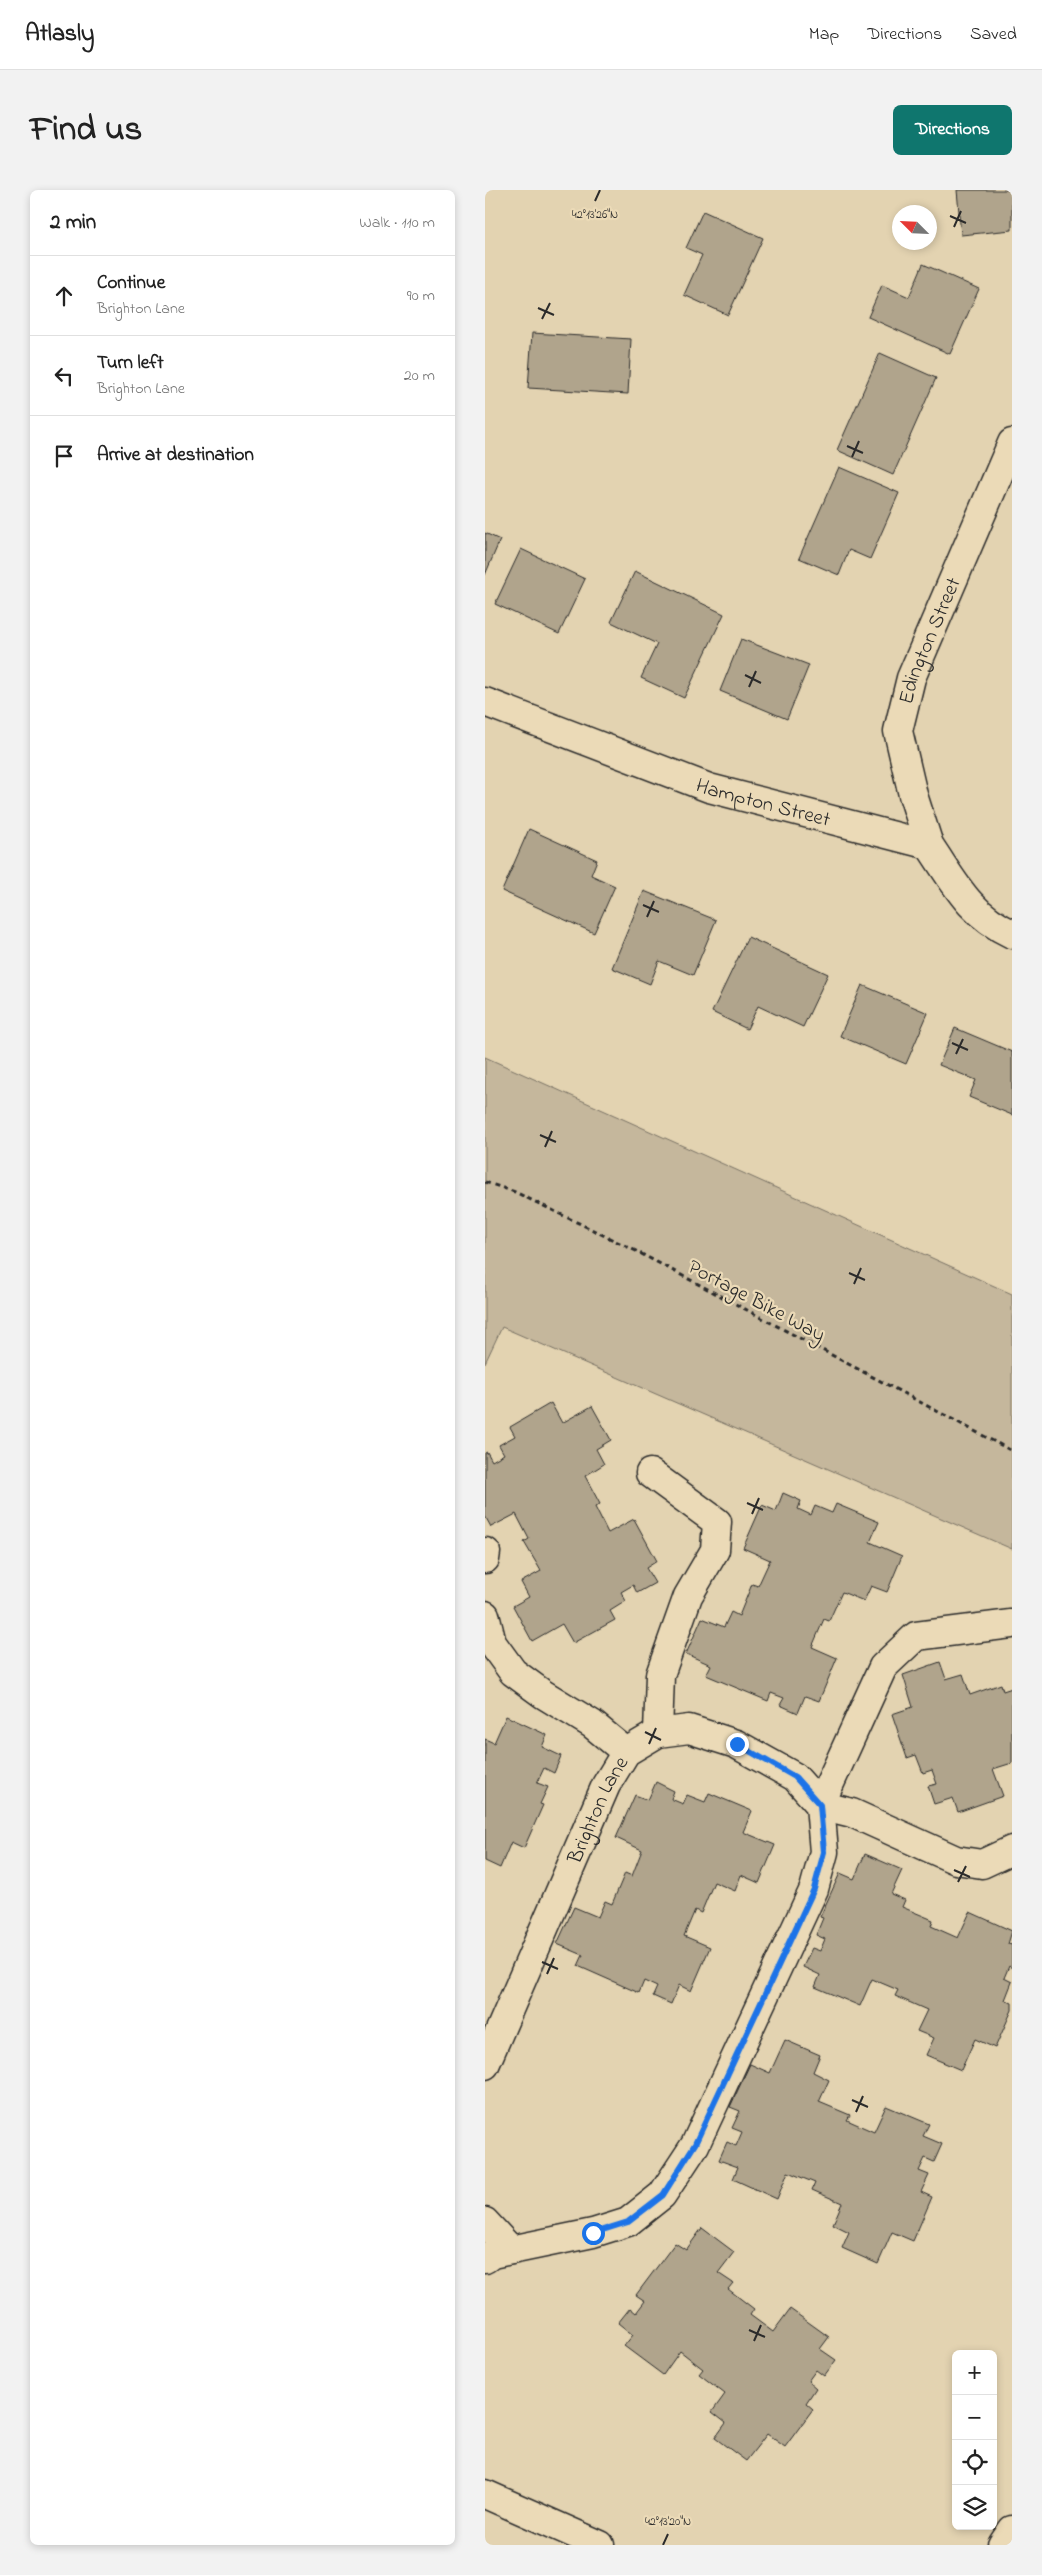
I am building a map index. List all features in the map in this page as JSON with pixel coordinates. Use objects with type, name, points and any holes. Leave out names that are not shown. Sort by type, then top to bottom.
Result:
[{"type":"street","name":"Edington Street","points":[[929,845],[913,795],[899,731],[911,678],[1012,443]]},
{"type":"street","name":"Hampton Street","points":[[485,702],[709,788],[929,845]]},
{"type":"street","points":[[929,845],[972,908],[997,928],[1012,934]]},
{"type":"street","points":[[650,1473],[717,1522],[715,1550],[688,1596],[660,1675],[657,1732]]},
{"type":"street","points":[[485,1559],[486,1552]]},
{"type":"street","points":[[485,1615],[492,1643],[513,1672],[543,1694],[592,1724],[626,1752]]},
{"type":"street","points":[[485,2259],[492,2254],[593,2233],[628,2222],[663,2195],[695,2144],[814,1889],[824,1852],[820,1805],[883,1668],[916,1636],[1011,1624]]},
{"type":"street","name":"Brighton Lane","points":[[485,2065],[606,1785],[626,1752],[657,1732],[689,1729],[737,1744],[795,1777],[820,1805]]},
{"type":"street","points":[[820,1805],[852,1813],[956,1860],[982,1864],[1012,1850]]},
{"type":"street","points":[[485,2222],[511,2250]]},
{"type":"street","points":[[485,2494],[600,2545]]},
{"type":"street","points":[[1002,2545],[1012,2530]]},
{"type":"path","name":"Portage Bike Way","points":[[485,1182],[515,1192],[636,1251],[1012,1451]]},
{"type":"shaded area","points":[[485,1057],[1012,1294],[1012,1549],[502,1327],[485,1363]]},
{"type":"building","points":[[957,190],[1012,190],[1012,230],[961,235]]},
{"type":"building","points":[[703,211],[763,238],[728,315],[684,295],[702,255],[686,248]]},
{"type":"building","points":[[923,264],[979,289],[950,354],[868,317],[882,285],[909,297]]},
{"type":"building","points":[[532,333],[631,339],[628,394],[528,388]]},
{"type":"building","points":[[880,353],[936,378],[893,475],[837,450]]},
{"type":"building","points":[[839,467],[899,493],[870,559],[849,550],[839,575],[799,558]]},
{"type":"building","points":[[485,533],[500,540],[485,575]]},
{"type":"building","points":[[521,549],[585,579],[559,634],[495,604]]},
{"type":"building","points":[[635,571],[724,614],[684,698],[641,678],[657,644],[611,622]]},
{"type":"building","points":[[741,639],[809,665],[787,719],[720,691]]},
{"type":"building","points":[[529,829],[597,860],[591,875],[615,886],[594,933],[502,891]]},
{"type":"building","points":[[644,891],[716,920],[693,975],[659,961],[650,984],[612,968]]},
{"type":"building","points":[[748,937],[828,974],[803,1027],[758,1006],[747,1029],[712,1012]]},
{"type":"building","points":[[862,985],[928,1013],[906,1064],[840,1036]]},
{"type":"building","points":[[955,1028],[1012,1052],[1012,1115],[969,1097],[976,1080],[939,1065]]},
{"type":"building","points":[[551,1403],[562,1423],[592,1406],[611,1440],[596,1449],[604,1464],[585,1476],[600,1504],[595,1507],[608,1533],[634,1519],[657,1561],[646,1568],[655,1583],[637,1593],[633,1585],[621,1592],[626,1601],[610,1611],[615,1620],[573,1643],[562,1624],[532,1641],[513,1606],[529,1597],[521,1582],[541,1571],[524,1542],[529,1539],[516,1514],[491,1527],[485,1516],[485,1453],[487,1452],[492,1461],[504,1454],[499,1445],[515,1436],[510,1427]]},
{"type":"building","points":[[783,1493],[801,1501],[798,1509],[811,1515],[815,1506],[832,1513],[836,1504],[879,1522],[870,1542],[902,1556],[887,1592],[871,1586],[864,1601],[842,1592],[829,1621],[824,1619],[812,1647],[837,1658],[819,1701],[805,1696],[798,1713],[780,1705],[784,1698],[771,1693],[768,1701],[706,1675],[711,1665],[686,1654],[702,1618],[724,1627],[731,1612],[739,1616],[752,1584],[758,1586],[770,1560],[743,1548],[762,1505],[776,1511]]},
{"type":"building","points":[[940,1662],[946,1679],[963,1674],[970,1695],[1001,1684],[1003,1691],[1012,1688],[1012,1763],[993,1769],[1003,1796],[958,1812],[953,1798],[934,1804],[928,1786],[937,1784],[932,1770],[923,1773],[916,1755],[907,1758],[892,1714],[913,1707],[903,1675]]},
{"type":"building","points":[[506,1716],[547,1735],[542,1747],[561,1756],[554,1773],[544,1768],[537,1783],[548,1787],[540,1804],[543,1805],[524,1848],[511,1842],[500,1868],[485,1861],[485,1739],[494,1743]]},
{"type":"building","points":[[656,1782],[674,1791],[671,1799],[683,1804],[687,1795],[705,1802],[709,1793],[752,1811],[743,1832],[775,1845],[759,1883],[741,1875],[735,1891],[714,1882],[701,1913],[695,1910],[684,1936],[710,1947],[691,1991],[679,1985],[671,2004],[653,1996],[657,1987],[644,1981],[639,1993],[578,1966],[583,1955],[557,1944],[574,1907],[598,1917],[605,1901],[612,1904],[625,1873],[632,1876],[642,1850],[616,1838],[635,1795],[648,1800]]},
{"type":"building","points":[[865,1854],[902,1870],[891,1894],[905,1900],[902,1907],[933,1920],[931,1926],[958,1938],[970,1912],[1012,1931],[1008,1944],[1012,1945],[1012,1968],[1009,1966],[1004,1978],[1012,1982],[1005,2000],[1012,2003],[1012,2010],[995,2048],[975,2039],[961,2070],[926,2055],[934,2038],[917,2031],[927,2010],[895,1996],[898,1990],[872,1979],[860,2006],[815,1987],[820,1975],[803,1967],[812,1948],[820,1951],[825,1939],[816,1935],[823,1918],[820,1917],[840,1873],[854,1879]]},
{"type":"building","points":[[785,2040],[820,2055],[813,2072],[829,2080],[819,2102],[850,2115],[847,2120],[874,2132],[886,2106],[929,2124],[923,2136],[942,2144],[934,2162],[925,2158],[919,2171],[929,2175],[921,2192],[932,2197],[913,2241],[892,2232],[878,2264],[842,2248],[849,2232],[833,2224],[842,2203],[812,2190],[815,2183],[788,2172],[777,2199],[733,2179],[738,2167],[719,2160],[727,2142],[736,2146],[742,2132],[732,2128],[740,2111],[730,2107],[750,2064],[770,2073]]},
{"type":"building","points":[[702,2228],[734,2252],[718,2273],[733,2283],[728,2289],[754,2309],[750,2315],[773,2332],[790,2309],[829,2337],[820,2349],[836,2360],[824,2376],[816,2370],[808,2381],[816,2388],[806,2403],[813,2409],[785,2447],[767,2434],[746,2461],[715,2438],[726,2423],[712,2412],[725,2394],[699,2374],[703,2369],[680,2351],[663,2375],[624,2346],[633,2335],[618,2323],[630,2308],[636,2313],[645,2301],[636,2295],[675,2243],[686,2250]]},
{"type":"route","points":[[593,2233],[628,2222],[663,2195],[695,2144],[814,1889],[824,1852],[820,1805],[795,1777],[737,1744]]}]
